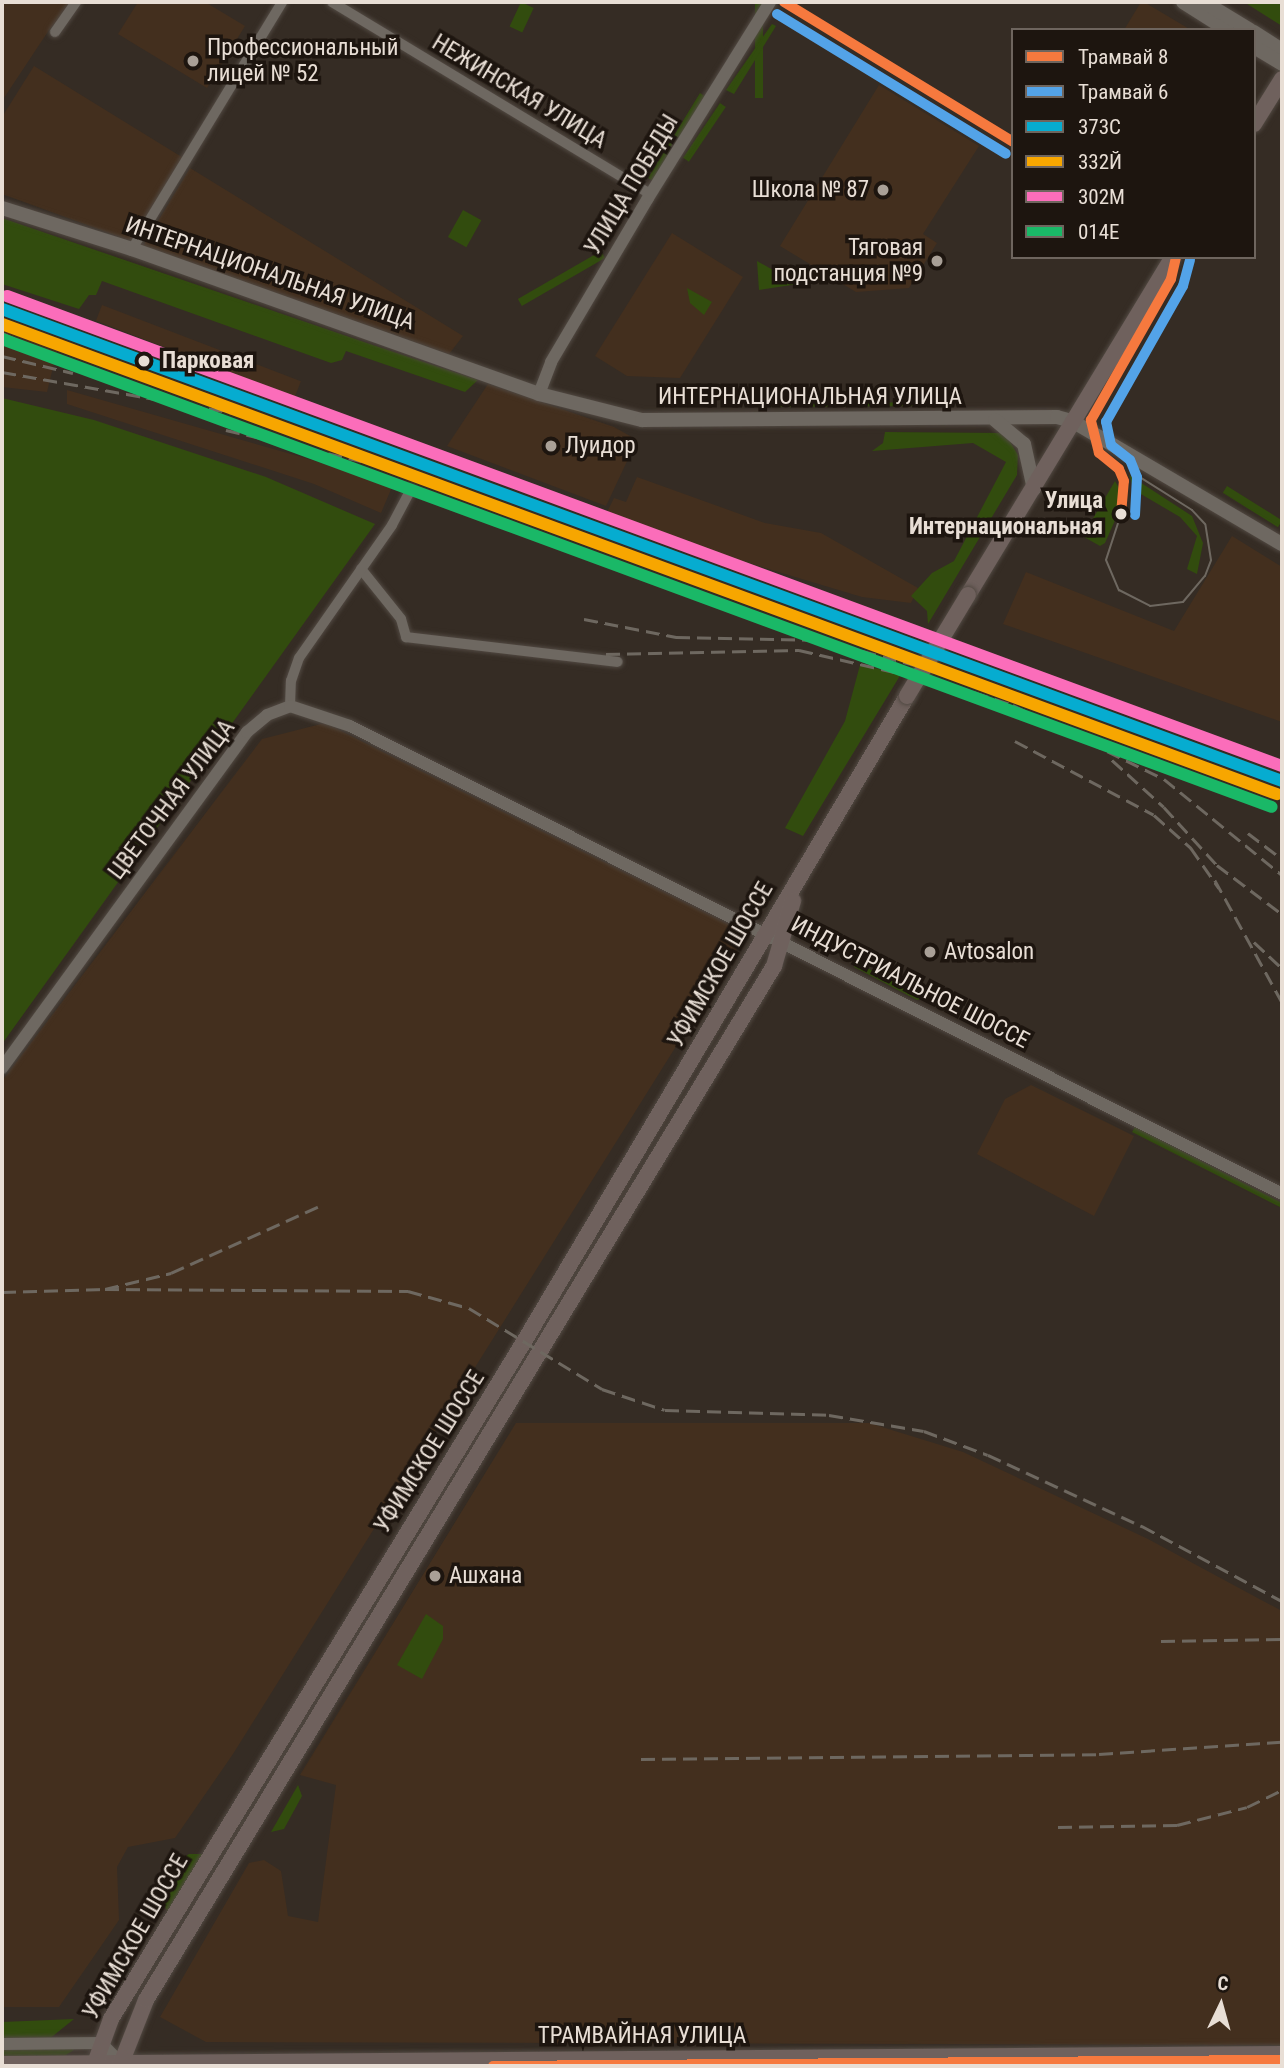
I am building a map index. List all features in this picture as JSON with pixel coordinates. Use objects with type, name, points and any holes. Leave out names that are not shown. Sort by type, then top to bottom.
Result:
[{"type":"main road","points":[[1183,2],[1224,28]]},
{"type":"main road","points":[[1204,2],[1247,28]]},
{"type":"main road","points":[[1256,34],[1282,50]]},
{"type":"main road","points":[[1256,48],[1282,64]]},
{"type":"main road","points":[[1256,121],[1282,79]]},
{"type":"main road","name":"ИНТЕРНАЦИОНАЛЬНАЯ УЛИЦА","points":[[2,208],[132,249],[539,394],[642,420],[1057,417],[1072,421],[1282,544]]},
{"type":"main road","name":"УФИМСКОЕ ШОССЕ","points":[[94,2065],[111,2019],[773,937],[807,860],[1172,259]]},
{"type":"main road","points":[[993,419],[1024,444],[1034,489]]},
{"type":"main road","name":"УФИМСКОЕ ШОССЕ","points":[[121,2065],[146,2000],[774,966],[773,937]]},
{"type":"main road","points":[[111,2019],[132,2033]]},
{"type":"main road","name":"ТРАМВАЙНАЯ УЛИЦА","points":[[2,2064],[1282,2054]]},
{"type":"street","points":[[55,32],[76,2]]},
{"type":"street","points":[[132,249],[282,2]]},
{"type":"street","name":"НЕЖИНСКАЯ УЛИЦА","points":[[332,2],[650,194]]},
{"type":"street","name":"УЛИЦА ПОБЕДЫ","points":[[539,394],[551,362],[650,194],[770,2]]},
{"type":"street","points":[[290,706],[291,681],[299,658],[361,569],[411,490]]},
{"type":"street","points":[[361,569],[401,619],[406,637],[618,662]]},
{"type":"street","name":"ИНДУСТРИАЛЬНОЕ ШОССЕ","points":[[290,706],[350,726],[1282,1194]]},
{"type":"street","name":"ЦВЕТОЧНАЯ УЛИЦА","points":[[2,1068],[247,732],[267,715],[290,706]]},
{"type":"street","points":[[2,2044],[101,2043],[121,2065]]},
{"type":"shaded area","points":[[2,2],[78,2],[64,23],[55,23],[49,30],[2,101]]},
{"type":"shaded area","name":"Профессиональный лицей № 52","points":[[138,2],[205,2],[245,26],[207,88],[118,34]]},
{"type":"shaded area","points":[[1141,2],[1144,2],[1188,28],[1125,28]]},
{"type":"shaded area","points":[[34,66],[185,159],[134,242],[2,194],[2,117]]},
{"type":"shaded area","name":"Школа № 87","points":[[879,85],[979,146],[923,234],[937,243],[909,288],[856,292],[780,246]]},
{"type":"shaded area","points":[[190,168],[463,336],[449,354],[143,246]]},
{"type":"shaded area","points":[[672,233],[743,277],[680,378],[627,376],[595,356]]},
{"type":"shaded area","points":[[102,305],[301,381],[295,397],[96,321]]},
{"type":"shaded area","points":[[2,322],[58,347],[47,392],[2,387]]},
{"type":"shaded area","points":[[488,384],[614,427],[637,440],[606,506],[447,446]]},
{"type":"shaded area","points":[[67,390],[312,460],[392,487],[381,513],[314,484],[67,404]]},
{"type":"shaded area","points":[[637,477],[765,523],[821,533],[918,588],[911,603],[862,597],[656,535],[607,512],[614,498],[626,502]]},
{"type":"shaded area","points":[[1232,536],[1282,567],[1282,722],[1003,624],[1026,572],[1174,631]]},
{"type":"shaded area","points":[[325,723],[747,933],[233,1754],[175,1838],[128,1847],[117,1867],[119,1920],[59,2007],[2,2007],[2,1081],[262,739]]},
{"type":"shaded area","points":[[1031,1085],[1134,1136],[1094,1216],[977,1154],[1005,1099]]},
{"type":"shaded area","points":[[516,1423],[869,1423],[963,1452],[1148,1539],[1282,1611],[1282,2045],[206,2042],[160,2017],[249,1863],[264,1860],[281,1871],[288,1916],[318,1922],[336,1785],[300,1775]]},
{"type":"green space","points":[[521,2],[534,8],[522,32],[510,26]]},
{"type":"green space","points":[[755,2],[763,2],[763,98],[755,98]]},
{"type":"green space","points":[[1244,2],[1282,2],[1282,26]]},
{"type":"green space","points":[[772,24],[776,26],[734,94],[726,90]]},
{"type":"green space","points":[[700,93],[706,97],[682,137],[675,138],[655,182],[648,178]]},
{"type":"green space","points":[[720,103],[726,107],[689,162],[683,158]]},
{"type":"green space","points":[[463,210],[481,220],[466,247],[448,237]]},
{"type":"green space","points":[[2,218],[478,380],[465,392],[346,351],[342,360],[331,363],[102,281],[96,295],[89,295],[79,309],[2,284]]},
{"type":"green space","points":[[601,251],[605,258],[522,306],[518,299]]},
{"type":"green space","points":[[757,261],[798,284],[759,290]]},
{"type":"green space","points":[[687,288],[712,302],[704,315],[690,303]]},
{"type":"green space","points":[[2,398],[94,420],[266,477],[375,524],[2,1044]]},
{"type":"green space","points":[[928,402],[925,406],[758,407],[758,404]]},
{"type":"green space","points":[[885,432],[1005,433],[1018,455],[1017,475],[928,624],[927,611],[911,596],[932,573],[954,561],[1006,462],[973,443],[872,451],[883,443]]},
{"type":"green space","points":[[1129,475],[1192,516],[1203,543],[1197,574],[1187,569],[1197,536],[1180,517],[1134,490]]},
{"type":"green space","points":[[1115,481],[1122,493],[1117,516],[1105,543],[1100,546],[1084,537],[1085,532]]},
{"type":"green space","points":[[1227,486],[1282,520],[1278,527],[1223,493]]},
{"type":"green space","points":[[860,665],[901,674],[803,836],[785,828],[845,721]]},
{"type":"green space","points":[[854,961],[924,998],[917,1000],[854,967]]},
{"type":"green space","points":[[1135,1127],[1282,1203],[1282,1208],[1132,1132]]},
{"type":"green space","points":[[426,1614],[443,1626],[443,1639],[422,1679],[397,1665]]},
{"type":"green space","points":[[298,1785],[302,1796],[284,1829],[271,1832]]},
{"type":"green space","points":[[189,1854],[203,1854],[168,1912],[158,1896],[179,1861]]},
{"type":"green space","points":[[74,2019],[48,2040],[2,2040],[2,2022]]},
{"type":"green space","points":[[2,2050],[74,2050],[64,2056],[2,2058]]},
{"type":"tram line","name":"8","points":[[784,2],[1011,141]]},
{"type":"tram line","name":"6","points":[[777,14],[1006,154]]},
{"type":"tram line","name":"8","points":[[1121,514],[1124,481],[1119,469],[1099,453],[1091,420],[1171,279],[1176,259]]},
{"type":"tram line","name":"6","points":[[1135,515],[1137,477],[1130,460],[1111,445],[1106,422],[1183,286],[1190,260]]},
{"type":"tram line","points":[[1121,514],[1106,560],[1119,590],[1150,606],[1183,602],[1205,576],[1211,560],[1205,524],[1192,510],[1138,476]]},
{"type":"tram line","name":"8","points":[[493,2066],[1282,2060]]},
{"type":"railway","points":[[2,333],[117,385]]},
{"type":"railway","points":[[2,356],[73,373]]},
{"type":"railway","points":[[2,372],[234,413],[345,447],[880,643]]},
{"type":"railway","points":[[226,430],[361,461]]},
{"type":"railway","points":[[584,619],[676,637],[822,640],[922,667]]},
{"type":"railway","points":[[606,654],[799,650],[955,686],[1013,705],[1164,779],[1282,875]]},
{"type":"railway","points":[[1015,741],[1154,815],[1191,848],[1219,888]]},
{"type":"railway","points":[[1112,760],[1164,807],[1217,865],[1282,914]]},
{"type":"railway","points":[[1248,833],[1282,859]]},
{"type":"railway","points":[[1215,880],[1282,1002]]},
{"type":"railway","points":[[1254,942],[1282,968]]},
{"type":"railway","points":[[2,1292],[105,1289],[171,1273],[324,1204]]},
{"type":"railway","points":[[105,1289],[408,1291],[469,1308],[602,1389],[665,1410],[829,1415],[924,1431],[988,1455],[1142,1526],[1282,1601]]},
{"type":"railway","points":[[1161,1641],[1282,1639]]},
{"type":"railway","points":[[641,1759],[1099,1754],[1282,1742]]},
{"type":"railway","points":[[1058,1827],[1177,1825],[1247,1807],[1282,1790]]},
{"type":"transit line","name":"302М","points":[[7,296],[1282,766]]},
{"type":"transit line","name":"373C","points":[[2,309],[1282,781]]},
{"type":"transit line","name":"332Й","points":[[2,324],[1277,794]]},
{"type":"transit line","name":"014Е","points":[[2,339],[1272,807]]},
{"type":"place","name":"Профессиональный лицей № 52","points":[[193,61]]},
{"type":"place","name":"Школа № 87","points":[[883,190]]},
{"type":"place","name":"Тяговая подстанция №9","points":[[937,261]]},
{"type":"place","name":"Парковая","points":[[144,361]]},
{"type":"place","name":"Луидор","points":[[551,446]]},
{"type":"place","name":"Улица Интернациональная","points":[[1121,514]]},
{"type":"place","name":"Avtosalon","points":[[930,952]]},
{"type":"place","name":"Ашхана","points":[[435,1576]]}]
